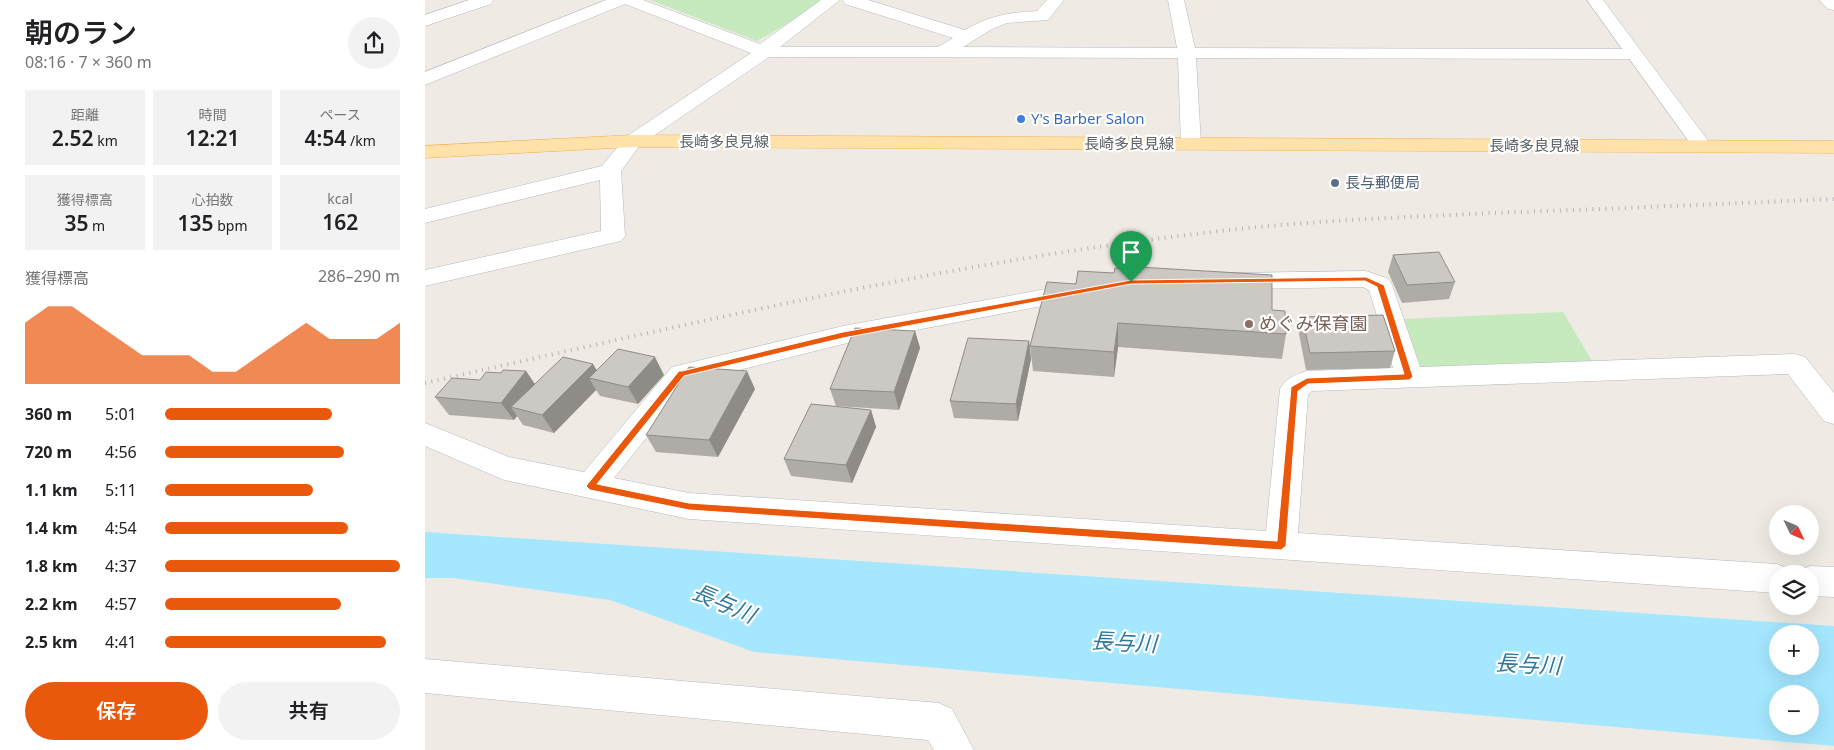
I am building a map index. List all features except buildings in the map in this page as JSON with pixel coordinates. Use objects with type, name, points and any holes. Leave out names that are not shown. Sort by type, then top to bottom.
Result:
[{"type":"main road","name":"長崎多良見線","points":[[425,152],[633,141],[1834,147]]},
{"type":"street","points":[[425,21],[485,0]]},
{"type":"street","points":[[425,79],[621,0]]},
{"type":"street","points":[[628,0],[764,52],[1633,54]]},
{"type":"street","points":[[425,278],[613,236],[611,171],[633,141],[764,52],[832,0]]},
{"type":"street","points":[[851,0],[968,37]]},
{"type":"street","points":[[941,53],[987,25],[1005,18],[1042,16],[1056,0]]},
{"type":"street","points":[[1176,0],[1187,52],[1191,144]]},
{"type":"street","points":[[1595,0],[1702,146]]},
{"type":"street","points":[[1827,0],[1834,5]]},
{"type":"street","points":[[425,216],[611,171]]},
{"type":"street","points":[[1209,281],[1366,279],[1380,285],[1409,377]]},
{"type":"street","points":[[590,486],[682,374],[843,335],[1102,287]]},
{"type":"street","points":[[1281,546],[1294,389],[1307,381],[1795,364],[1834,414]]},
{"type":"street","points":[[425,434],[504,468],[689,506],[1769,578]]},
{"type":"street","points":[[1819,581],[1834,582]]},
{"type":"street","points":[[425,676],[939,722],[955,750]]},
{"type":"green space","points":[[650,0],[822,0],[817,7],[757,41]]},
{"type":"green space","points":[[1563,312],[1592,361],[1422,370],[1402,319]]},
{"type":"water","name":"長与川","points":[[425,532],[1834,626],[1834,746],[754,652],[610,600],[453,578],[425,578]]},
{"type":"railway","points":[[425,383],[629,337],[834,294],[1040,256],[1144,240],[1278,225],[1339,221],[1834,199]]},
{"type":"place","name":"Y's Barber Salon","points":[[1021,119]]},
{"type":"place","name":"長与郵便局","points":[[1335,183]]},
{"type":"place","name":"めぐみ保育園","points":[[1249,324]]},
{"type":"route","points":[[1366,279],[1380,285],[1409,377],[1307,381],[1294,389],[1281,546],[689,506],[590,486],[682,374],[843,335],[1131,282],[1366,279]]}]
